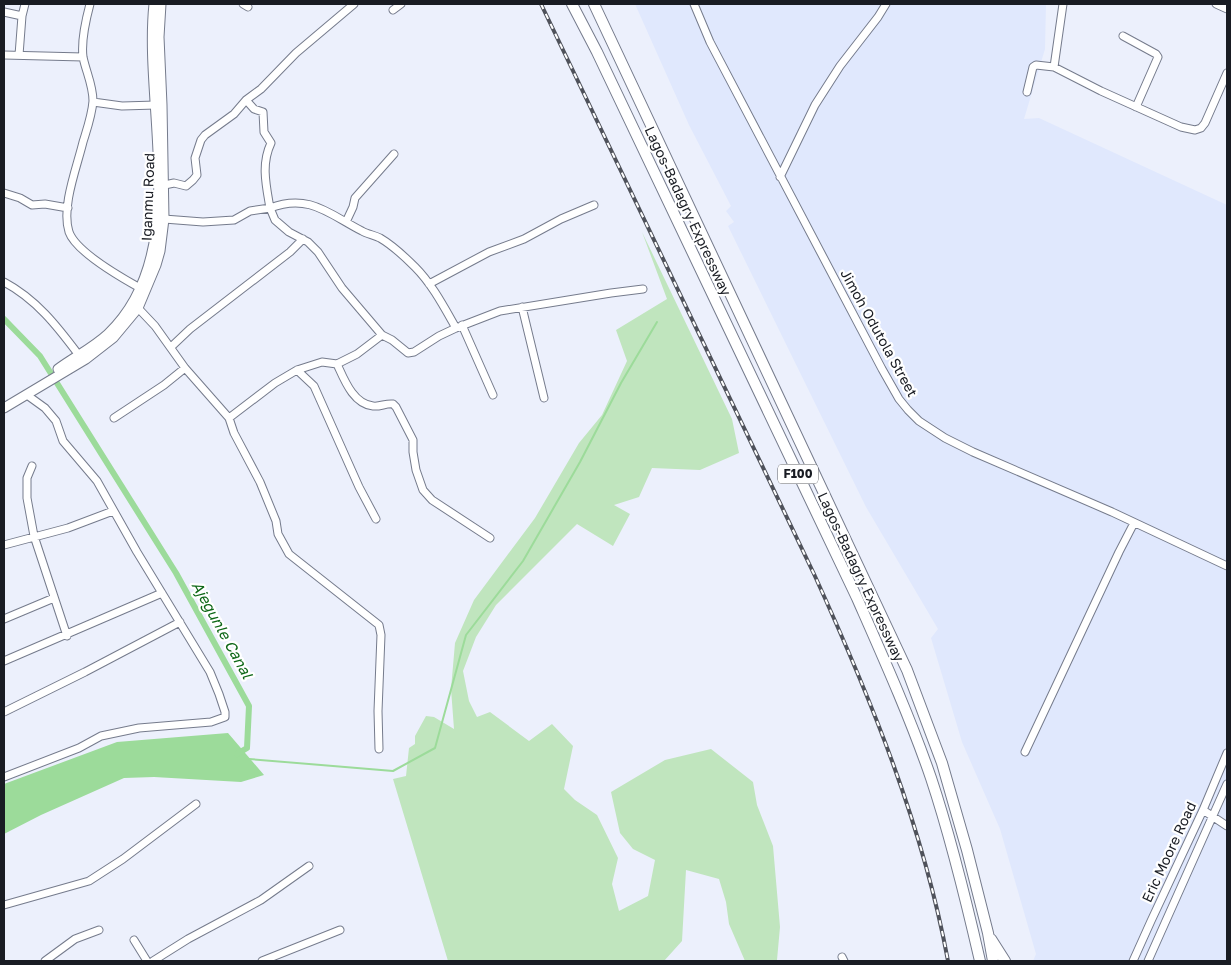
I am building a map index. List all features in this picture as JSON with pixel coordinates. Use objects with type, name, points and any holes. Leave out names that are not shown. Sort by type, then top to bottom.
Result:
[{"type":"highway","name":"Lagos-Badagry Expressway","points":[[572,4],[597,52],[857,598],[889,671],[931,778],[962,885],[980,961]]},
{"type":"highway","name":"Lagos-Badagry Expressway","points":[[594,4],[907,670],[942,764],[967,850],[988,933],[993,961]]},
{"type":"highway","points":[[988,933],[1005,961]]},
{"type":"main road","name":"Iganmu Road","points":[[74,359],[93,354],[113,338],[138,308],[160,251],[164,219],[152,36],[154,4]]},
{"type":"main road","name":"Iganmu Road","points":[[4,404],[36,386],[108,334],[132,304],[140,288],[154,250],[161,186],[159,36],[161,4]]},
{"type":"main road","name":"Iganmu Road","points":[[4,408],[27,395],[36,386]]},
{"type":"street","points":[[19,55],[22,16],[25,4]]},
{"type":"street","points":[[90,4],[83,57],[89,74],[93,102],[68,208],[67,221],[70,233],[80,247],[108,269],[140,288]]},
{"type":"street","points":[[161,186],[174,183],[186,186],[193,180],[197,174],[195,158],[201,140],[220,122],[234,114],[246,100],[261,90],[296,54],[354,4]]},
{"type":"street","points":[[393,10],[401,4]]},
{"type":"street","name":"Jimoh Odutola Street","points":[[694,4],[710,42],[882,369],[899,399],[914,415],[945,438],[973,452],[1227,566]]},
{"type":"street","points":[[780,176],[815,105],[840,66],[886,4]]},
{"type":"street","points":[[1054,67],[1063,4]]},
{"type":"street","points":[[1216,4],[1227,9]]},
{"type":"street","points":[[4,12],[22,16]]},
{"type":"street","points":[[1123,36],[1156,54],[1158,57],[1136,107]]},
{"type":"street","points":[[4,55],[83,57]]},
{"type":"street","points":[[1027,92],[1033,67],[1036,65],[1054,67],[1136,107],[1181,127],[1195,130],[1201,128],[1227,73]]},
{"type":"street","points":[[246,100],[254,109],[263,112],[264,132],[271,143],[266,154],[265,169],[270,208],[274,220],[303,239],[318,252],[347,294],[382,335],[392,340],[408,353],[414,352],[459,326],[500,310],[611,292],[643,289]]},
{"type":"street","points":[[93,102],[122,106],[156,105]]},
{"type":"street","points":[[346,222],[355,198],[394,154]]},
{"type":"street","points":[[4,193],[20,198],[32,205],[45,204],[68,208]]},
{"type":"street","points":[[164,219],[203,222],[234,220],[250,211],[270,208],[284,203],[302,204],[328,211],[364,232],[380,238],[415,268],[429,284],[459,326],[493,395]]},
{"type":"street","points":[[429,284],[490,252],[524,239],[561,219],[594,205]]},
{"type":"street","points":[[171,347],[290,252],[303,239]]},
{"type":"street","points":[[4,282],[26,296],[45,313],[74,359]]},
{"type":"street","points":[[522,307],[544,398]]},
{"type":"street","points":[[138,308],[155,326],[185,368],[229,418],[234,433],[260,482],[276,520],[278,534],[289,554],[379,625],[381,635],[378,711],[379,749]]},
{"type":"street","points":[[229,418],[275,383],[296,370],[322,362],[337,364],[357,354],[382,335]]},
{"type":"street","points":[[337,364],[345,382],[361,402],[372,406],[393,404],[396,407],[413,440],[416,470],[423,490],[432,500],[490,538]]},
{"type":"street","points":[[114,418],[164,385],[185,368]]},
{"type":"street","points":[[296,370],[314,386],[353,474],[376,518]]},
{"type":"street","points":[[4,777],[79,748],[101,736],[139,728],[211,722],[225,717],[219,694],[210,672],[113,511],[97,481],[63,441],[56,421],[46,408],[27,395]]},
{"type":"street","points":[[32,466],[27,478],[27,498],[34,536],[67,636]]},
{"type":"street","points":[[4,545],[68,528],[113,511]]},
{"type":"street","points":[[1025,752],[1134,523]]},
{"type":"street","points":[[4,661],[67,636],[162,593]]},
{"type":"street","points":[[4,619],[54,598]]},
{"type":"street","points":[[4,712],[180,622]]},
{"type":"street","name":"Eric Moore Road","points":[[1133,961],[1150,920],[1203,810],[1227,752]]},
{"type":"street","name":"Eric Moore Road","points":[[1148,961],[1227,784]]},
{"type":"street","points":[[4,904],[89,881],[123,859],[196,804]]},
{"type":"street","points":[[1203,810],[1227,826]]},
{"type":"street","points":[[153,961],[188,939],[260,900],[309,866]]},
{"type":"street","points":[[45,961],[75,939],[100,930]]},
{"type":"street","points":[[262,961],[340,930]]},
{"type":"street","points":[[134,940],[146,961]]},
{"type":"shaded area","points":[[635,4],[1046,4],[1045,49],[1024,119],[1039,118],[1227,205],[1227,961],[1033,961],[1036,954],[1000,829],[962,742],[931,638],[938,629],[866,507],[728,226],[734,222],[726,211],[731,206],[689,125]]},
{"type":"shaded area","points":[[642,232],[732,419],[739,453],[700,470],[652,468],[639,497],[614,505],[630,514],[613,546],[577,524],[496,605],[476,637],[463,671],[469,701],[477,717],[490,712],[529,741],[552,724],[573,746],[564,789],[575,800],[597,815],[618,858],[612,884],[619,911],[648,896],[655,860],[633,849],[620,833],[611,792],[665,760],[711,749],[753,782],[757,805],[773,846],[780,927],[777,960],[745,961],[729,924],[726,902],[719,879],[686,870],[682,941],[664,961],[448,961],[393,779],[406,776],[409,748],[415,744],[415,736],[426,716],[434,717],[454,729],[451,689],[455,643],[474,600],[535,518],[579,443],[602,415],[627,361],[616,330],[667,299]]},
{"type":"shaded area","points":[[228,733],[264,775],[241,782],[154,777],[124,778],[41,815],[4,834],[4,784],[117,742]]},
{"type":"waterway","name":"Ajegunle Canal","points":[[4,319],[40,356],[176,573],[249,706],[247,748],[237,754]]},
{"type":"waterway","points":[[249,759],[393,771],[435,748],[466,635],[523,561],[580,462],[621,383],[657,322]]},
{"type":"railway","points":[[541,4],[814,574],[855,668],[875,716],[910,812],[925,861],[948,961]]}]
